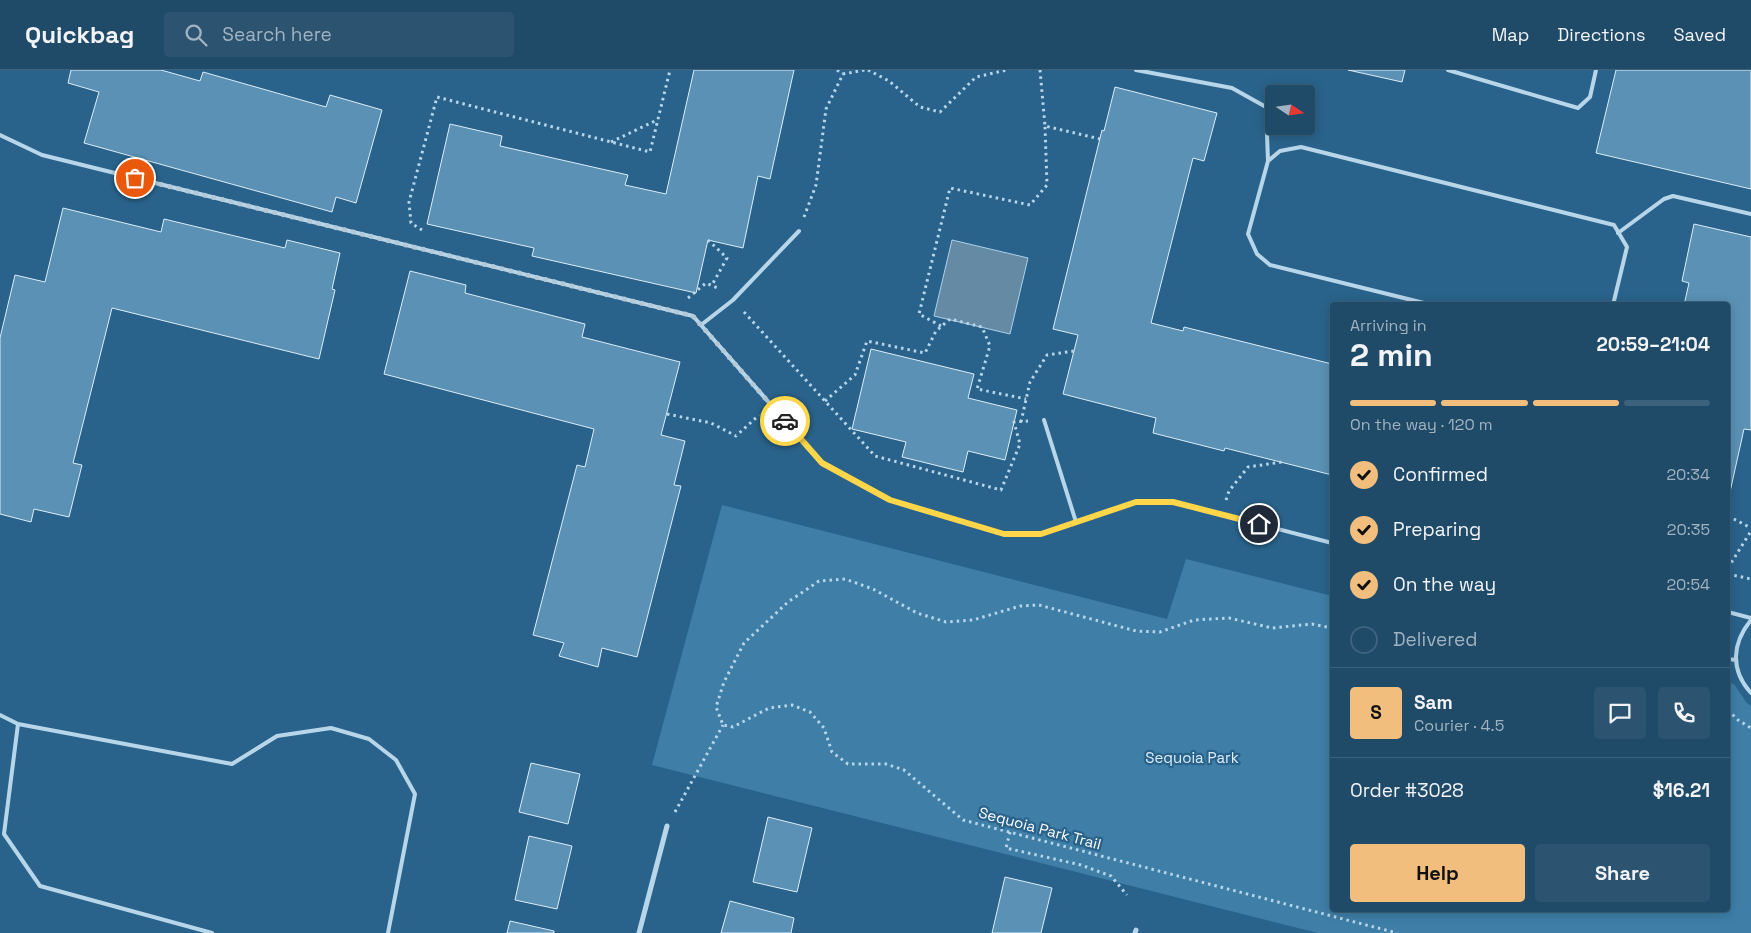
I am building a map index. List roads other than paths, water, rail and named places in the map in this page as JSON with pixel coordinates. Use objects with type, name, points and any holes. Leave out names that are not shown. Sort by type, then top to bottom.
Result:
[{"type":"street","points":[[640,933],[667,826]]},
{"type":"lane","points":[[1136,70],[1232,88],[1266,107],[1268,161],[1248,234],[1257,254],[1270,265],[1412,302]]},
{"type":"lane","points":[[1448,70],[1578,108],[1590,97],[1596,70]]},
{"type":"lane","points":[[0,135],[42,155],[693,316],[822,463],[890,500],[1004,534],[1041,534],[1136,502],[1173,502],[1330,542]]},
{"type":"lane","points":[[1268,161],[1280,151],[1302,147],[1614,225],[1627,247],[1614,302]]},
{"type":"lane","points":[[1618,233],[1664,199],[1673,196],[1751,214]]},
{"type":"lane","points":[[701,325],[733,300],[799,231]]},
{"type":"lane","points":[[1044,420],[1076,522]]},
{"type":"lane","points":[[1730,613],[1751,619],[1743,629],[1737,644],[1736,660],[1740,677],[1751,693]]},
{"type":"lane","points":[[1730,659],[1736,660]]},
{"type":"lane","points":[[0,715],[18,724],[232,764],[277,736],[331,728],[369,739],[396,760],[415,794],[388,933]]},
{"type":"lane","points":[[18,724],[4,834],[40,886],[212,933]]},
{"type":"park label","name":"Sequoia Park","points":[[1192,757]]}]
